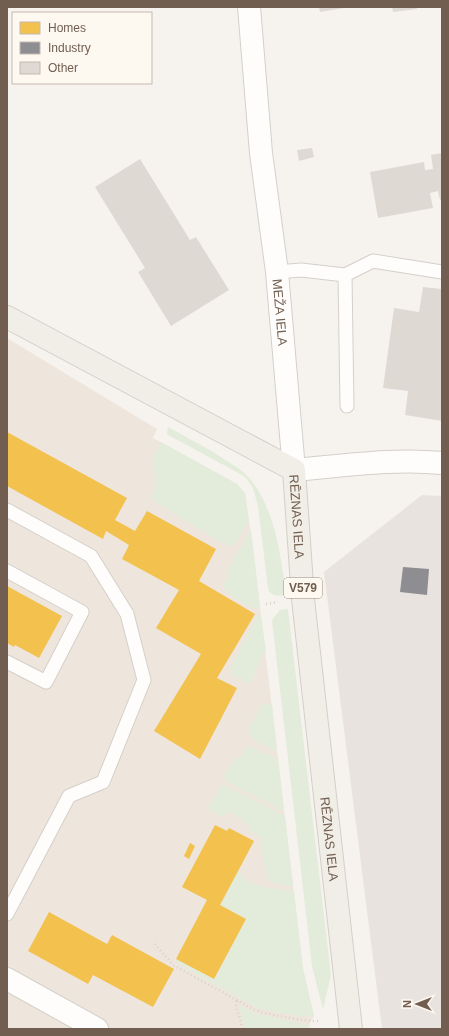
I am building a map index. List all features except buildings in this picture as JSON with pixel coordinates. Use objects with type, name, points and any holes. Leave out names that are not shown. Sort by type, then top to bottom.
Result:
[{"type":"main road","name":"RĒZNAS IELA","points":[[7,317],[294,470],[303,599],[351,1029]]},
{"type":"street","name":"MEŽA IELA","points":[[249,7],[261,153],[277,272],[294,470]]},
{"type":"street","points":[[294,470],[422,461],[442,463]]},
{"type":"street","points":[[7,979],[97,1029]]},
{"type":"lane","points":[[277,272],[301,270],[345,275],[373,261],[442,272]]},
{"type":"lane","points":[[345,275],[347,406]]},
{"type":"lane","points":[[7,510],[91,556],[127,614],[144,680],[103,782],[69,796],[7,914]]},
{"type":"lane","points":[[7,571],[82,612],[46,682],[7,662]]},
{"type":"path","points":[[155,944],[173,965],[259,1012],[319,1021]]},
{"type":"path","points":[[237,1001],[236,1006],[243,1029]]},
{"type":"shaded area","points":[[7,338],[157,429],[153,438],[237,484],[245,493],[254,556],[303,969],[314,1016],[309,1025],[310,1029],[7,1029]]},
{"type":"shaded area","points":[[422,495],[442,496],[442,1029],[382,1029],[324,572]]},
{"type":"green space","points":[[168,427],[205,447],[242,471],[253,483],[269,512],[274,528],[282,563],[286,595],[275,595],[268,589],[258,506],[253,488],[245,477],[168,435]]},
{"type":"green space","points":[[161,442],[237,484],[245,493],[249,521],[234,546],[226,545],[152,500],[156,483],[152,459]]},
{"type":"green space","points":[[251,530],[260,607],[252,607],[244,603],[231,595],[223,587],[228,576],[228,568]]},
{"type":"green space","points":[[288,609],[331,975],[323,1010],[312,966],[272,621],[280,610]]},
{"type":"green space","points":[[261,616],[266,651],[264,652],[251,682],[248,683],[231,674],[231,667],[256,618]]},
{"type":"green space","points":[[263,704],[272,704],[277,751],[251,738],[248,729]]},
{"type":"green space","points":[[248,746],[278,759],[284,810],[281,810],[225,781],[224,777],[235,757],[240,758]]},
{"type":"green space","points":[[222,784],[285,816],[293,886],[273,883],[267,880],[261,843],[263,839],[248,829],[249,825],[230,812],[226,813],[223,817],[210,810],[210,805]]},
{"type":"green space","points":[[239,869],[246,880],[255,884],[269,888],[294,891],[303,969],[314,1016],[303,1017],[259,1009],[175,962],[176,959],[214,979],[246,919],[220,905]]},
{"type":"green space","points":[[239,1006],[256,1014],[309,1025],[310,1029],[245,1029]]}]
